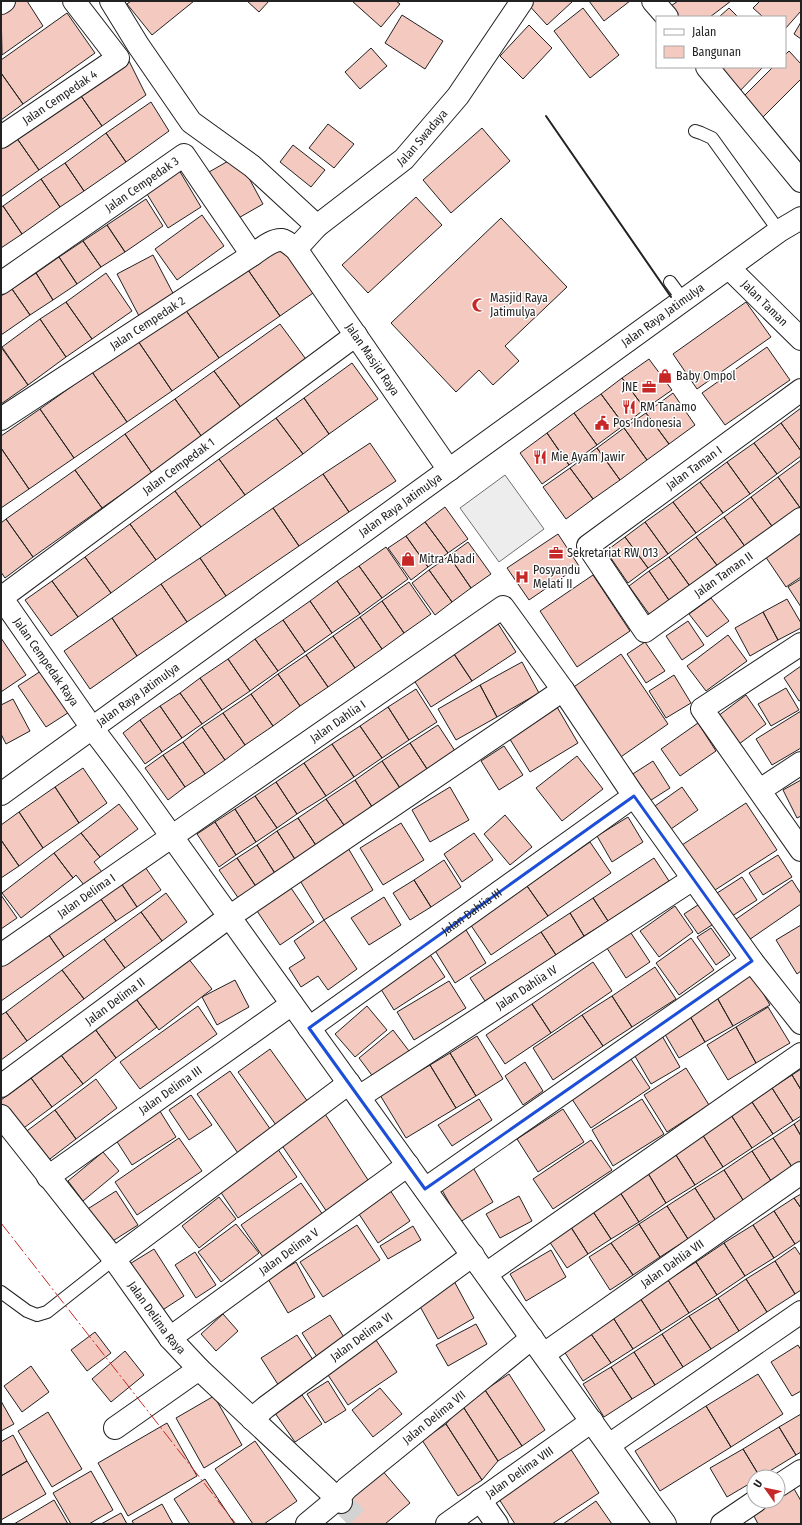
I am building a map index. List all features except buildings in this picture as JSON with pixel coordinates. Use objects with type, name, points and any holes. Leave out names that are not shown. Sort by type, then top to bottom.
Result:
[{"type":"street","name":"Jalan Cempedak 4","points":[[1,137],[118,58],[74,1]]},
{"type":"street","points":[[111,1],[138,45],[191,122],[252,166],[318,226]]},
{"type":"street","name":"Jalan Swadaya","points":[[296,249],[318,226],[404,159],[458,96],[522,1]]},
{"type":"street","points":[[653,1],[667,16]]},
{"type":"street","points":[[708,68],[801,181]]},
{"type":"street","name":"Jalan Cempedak 3","points":[[1,283],[184,155],[252,255]]},
{"type":"street","name":"Jalan Raya Jatimulya","points":[[1,794],[779,231],[801,218]]},
{"type":"street","name":"Jalan Cempedak 2","points":[[1,419],[273,242],[281,240],[296,249]]},
{"type":"street","name":"Jalan Masjid Raya","points":[[296,249],[449,470]]},
{"type":"street","name":"Jalan Taman","points":[[729,268],[801,339]]},
{"type":"street","name":"Jalan Cempedak 1","points":[[1,597],[356,335]]},
{"type":"street","name":"Jalan Taman I","points":[[645,631],[588,546],[801,390]]},
{"type":"street","name":"Jalan Taman II","points":[[645,631],[801,519]]},
{"type":"street","name":"Jalan Cempedak Raya","points":[[1,597],[92,728],[172,836],[665,1524]]},
{"type":"street","name":"Jalan Dahlia I","points":[[172,836],[504,607],[563,690]]},
{"type":"street","points":[[801,644],[702,709],[801,850]]},
{"type":"street","points":[[563,690],[634,796],[693,879],[752,961],[801,1023]]},
{"type":"street","name":"Jalan Delima II","points":[[1,1086],[229,916],[563,690]]},
{"type":"street","points":[[760,790],[801,763]]},
{"type":"street","name":"Jalan Dahlia III","points":[[309,1028],[634,796]]},
{"type":"street","name":"Jalan Delima I","points":[[1,955],[172,836]]},
{"type":"street","name":"Jalan Dahlia IV","points":[[114,1259],[354,1090],[693,879]]},
{"type":"street","points":[[425,1189],[752,961]]},
{"type":"street","name":"Jalan Delima III","points":[[48,1177],[292,1004]]},
{"type":"street","points":[[486,1274],[801,1054]]},
{"type":"street","name":"Jalan Delima Raya","points":[[1,1116],[114,1259],[170,1338],[199,1369],[339,1500]]},
{"type":"street","name":"Jalan Delima V","points":[[170,1338],[408,1165]]},
{"type":"street","name":"Jalan Dahlia VII","points":[[538,1346],[801,1174]]},
{"type":"street","name":"Jalan Delima VI","points":[[252,1419],[266,1407],[472,1255]]},
{"type":"street","points":[[609,1445],[801,1312]]},
{"type":"street","name":"Jalan Delima VII","points":[[307,1524],[339,1500],[347,1488],[538,1346]]},
{"type":"street","points":[[115,1428],[199,1369]]},
{"type":"street","name":"Jalan Delima VIII","points":[[448,1524],[592,1422]]},
{"type":"street","points":[[786,1481],[801,1471]]},
{"type":"street","points":[[480,1500],[497,1524]]},
{"type":"street","points":[[722,1524],[746,1508]]},
{"type":"lane","points":[[695,131],[712,138],[779,231]]},
{"type":"lane","points":[[670,282],[684,301]]},
{"type":"lane","points":[[1,1292],[27,1311],[37,1315],[47,1312],[114,1259]]},
{"type":"highlighted area","points":[[634,796],[752,961],[425,1189],[309,1028]]},
{"type":"shaded area","points":[[505,475],[544,529],[499,562],[460,508]]},
{"type":"tunnel","points":[[341,1502],[363,1524]]},
{"type":"wall","points":[[546,116],[671,297]]},
{"type":"power","points":[[1,1223],[236,1524]]},
{"type":"place","name":"Masjid Raya Jatimulya","points":[[479,305]]},
{"type":"place","name":"Baby Ompol","points":[[665,376]]},
{"type":"place","name":"JNE","points":[[649,387]]},
{"type":"place","name":"RM Tanamo","points":[[629,407]]},
{"type":"place","name":"Pos Indonesia","points":[[602,423]]},
{"type":"place","name":"Mie Ayam Jawir","points":[[540,457]]},
{"type":"place","name":"Sekretariat RW 013","points":[[556,553]]},
{"type":"place","name":"Mitra Abadi","points":[[408,559]]},
{"type":"place","name":"Posyandu Melati II","points":[[522,577]]}]
